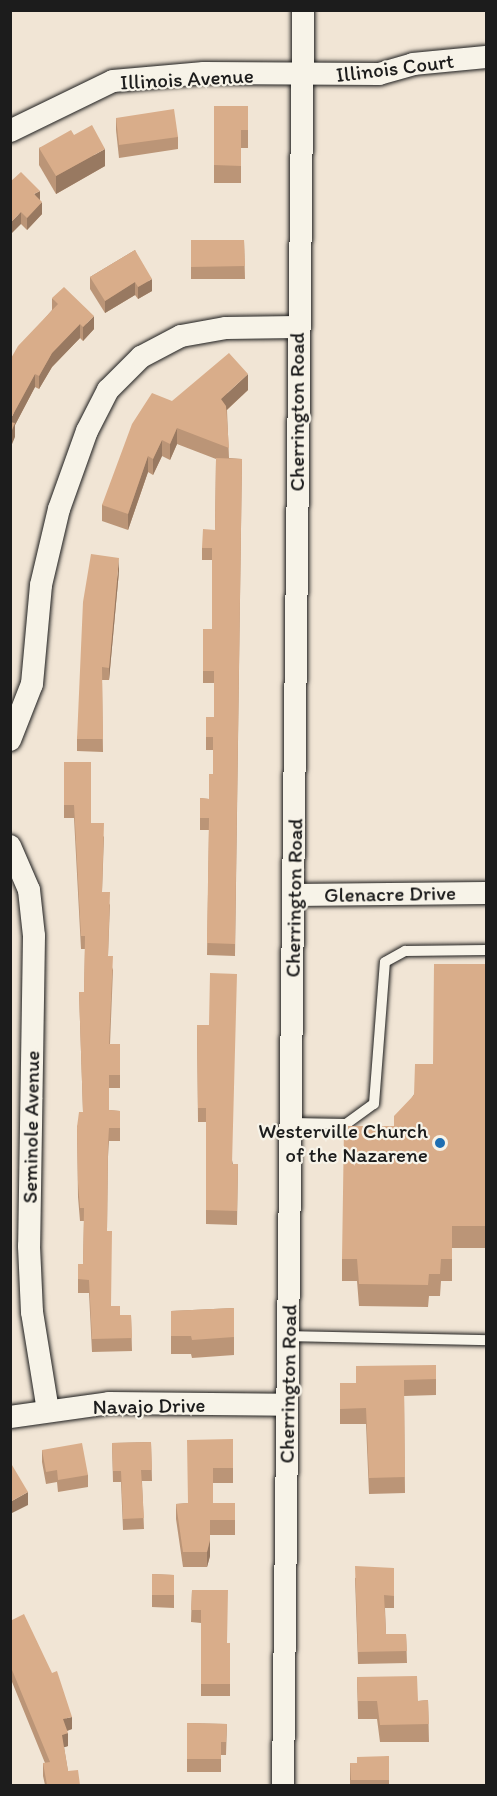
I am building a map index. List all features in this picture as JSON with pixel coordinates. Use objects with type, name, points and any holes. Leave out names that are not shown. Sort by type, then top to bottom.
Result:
[{"type":"street","name":"Cherrington Road","points":[[283,1785],[294,895],[297,327],[303,10]]},
{"type":"street","name":"Illinois Court","points":[[303,76],[379,74],[413,64],[486,57]]},
{"type":"street","name":"Illinois Avenue","points":[[10,131],[113,81],[204,74],[303,76]]},
{"type":"street","points":[[10,740],[32,684],[41,585],[59,509],[87,431],[108,390],[141,357],[181,336],[226,328],[297,327]]},
{"type":"street","name":"Seminole Avenue","points":[[10,846],[29,890],[34,936],[30,1257],[32,1312],[48,1412]]},
{"type":"street","name":"Glenacre Drive","points":[[294,895],[486,893]]},
{"type":"street","name":"Navajo Drive","points":[[10,1417],[109,1403],[287,1405]]},
{"type":"lane","points":[[291,1123],[346,1124],[374,1104],[385,962],[405,951],[486,950]]},
{"type":"lane","points":[[289,1336],[486,1340]]},
{"type":"building","points":[[214,106],[248,106],[248,130],[241,130],[241,166],[214,165]]},
{"type":"building","points":[[174,109],[178,137],[119,145],[116,118]]},
{"type":"building","points":[[92,125],[105,149],[56,176],[39,148],[71,130],[74,135]]},
{"type":"building","points":[[21,172],[40,191],[34,194],[42,202],[27,218],[21,212],[10,223],[10,182]]},
{"type":"building","points":[[191,240],[244,240],[245,266],[191,267]]},
{"type":"building","points":[[135,250],[152,279],[138,287],[135,282],[105,301],[90,277]]},
{"type":"building","points":[[64,287],[94,316],[83,327],[80,324],[52,353],[39,376],[35,374],[10,420],[10,360],[18,346],[58,304],[52,298]]},
{"type":"building","points":[[229,353],[248,374],[221,399],[226,406],[229,448],[177,428],[170,444],[162,440],[153,459],[148,456],[128,514],[102,505],[132,424],[152,393],[172,401]]},
{"type":"building","points":[[10,422],[15,423],[10,435]]},
{"type":"building","points":[[216,458],[242,459],[235,944],[207,943],[209,818],[200,818],[200,798],[209,799],[209,774],[213,774],[213,737],[206,737],[206,717],[214,717],[214,671],[203,671],[203,629],[212,629],[212,548],[202,548],[203,529],[215,530]]},
{"type":"building","points":[[91,554],[119,558],[109,668],[102,667],[103,739],[77,739],[83,602]]},
{"type":"building","points":[[64,762],[91,762],[91,823],[104,823],[102,892],[110,892],[108,956],[113,956],[109,1044],[120,1044],[120,1075],[109,1075],[109,1110],[120,1111],[120,1128],[109,1128],[108,1144],[107,1231],[112,1231],[111,1306],[120,1306],[120,1315],[131,1315],[132,1338],[92,1339],[89,1280],[78,1279],[78,1264],[83,1264],[84,1208],[80,1208],[78,1183],[77,1127],[79,1112],[83,1112],[79,992],[84,992],[85,936],[81,936],[74,805],[64,805]]},
{"type":"building","name":"Westerville Church of the Nazarene","points":[[434,964],[486,964],[486,1226],[452,1226],[452,1259],[441,1259],[440,1274],[429,1274],[428,1285],[359,1284],[357,1259],[342,1259],[344,1126],[394,1126],[394,1116],[414,1095],[415,1064],[433,1064]]},
{"type":"building","points":[[210,973],[237,974],[232,1164],[238,1164],[237,1211],[206,1210],[206,1108],[198,1108],[197,1025],[209,1025]]},
{"type":"building","points":[[234,1308],[234,1337],[192,1340],[191,1336],[171,1336],[171,1311]]},
{"type":"building","points":[[436,1365],[436,1379],[404,1380],[405,1477],[369,1478],[366,1408],[340,1409],[340,1383],[356,1383],[356,1366]]},
{"type":"building","points":[[233,1439],[233,1468],[213,1468],[213,1503],[235,1503],[235,1520],[210,1520],[210,1540],[207,1552],[183,1552],[176,1504],[188,1503],[187,1440]]},
{"type":"building","points":[[151,1442],[152,1470],[141,1470],[144,1518],[123,1519],[121,1471],[113,1471],[112,1443]]},
{"type":"building","points":[[82,1443],[88,1475],[58,1480],[57,1470],[46,1472],[42,1450]]},
{"type":"building","points":[[12,1465],[28,1492],[10,1502],[10,1466]]},
{"type":"building","points":[[355,1566],[394,1568],[394,1596],[384,1595],[386,1634],[406,1634],[407,1651],[358,1652]]},
{"type":"building","points":[[152,1574],[174,1575],[174,1595],[152,1595]]},
{"type":"building","points":[[192,1590],[228,1590],[227,1643],[230,1643],[230,1684],[201,1684],[201,1610],[191,1610]]},
{"type":"building","points":[[24,1614],[52,1673],[57,1671],[72,1717],[63,1719],[68,1733],[62,1735],[68,1771],[78,1770],[80,1785],[47,1785],[43,1763],[50,1762],[10,1665],[10,1621]]},
{"type":"building","points":[[417,1676],[418,1701],[428,1700],[429,1724],[380,1725],[377,1701],[358,1701],[357,1677]]},
{"type":"building","points":[[187,1723],[227,1724],[226,1742],[221,1742],[221,1759],[187,1759]]},
{"type":"building","points":[[389,1756],[389,1780],[351,1780],[350,1763],[357,1763],[357,1757]]},
{"type":"place","name":"Westerville Church of the Nazarene","points":[[440,1143]]}]
